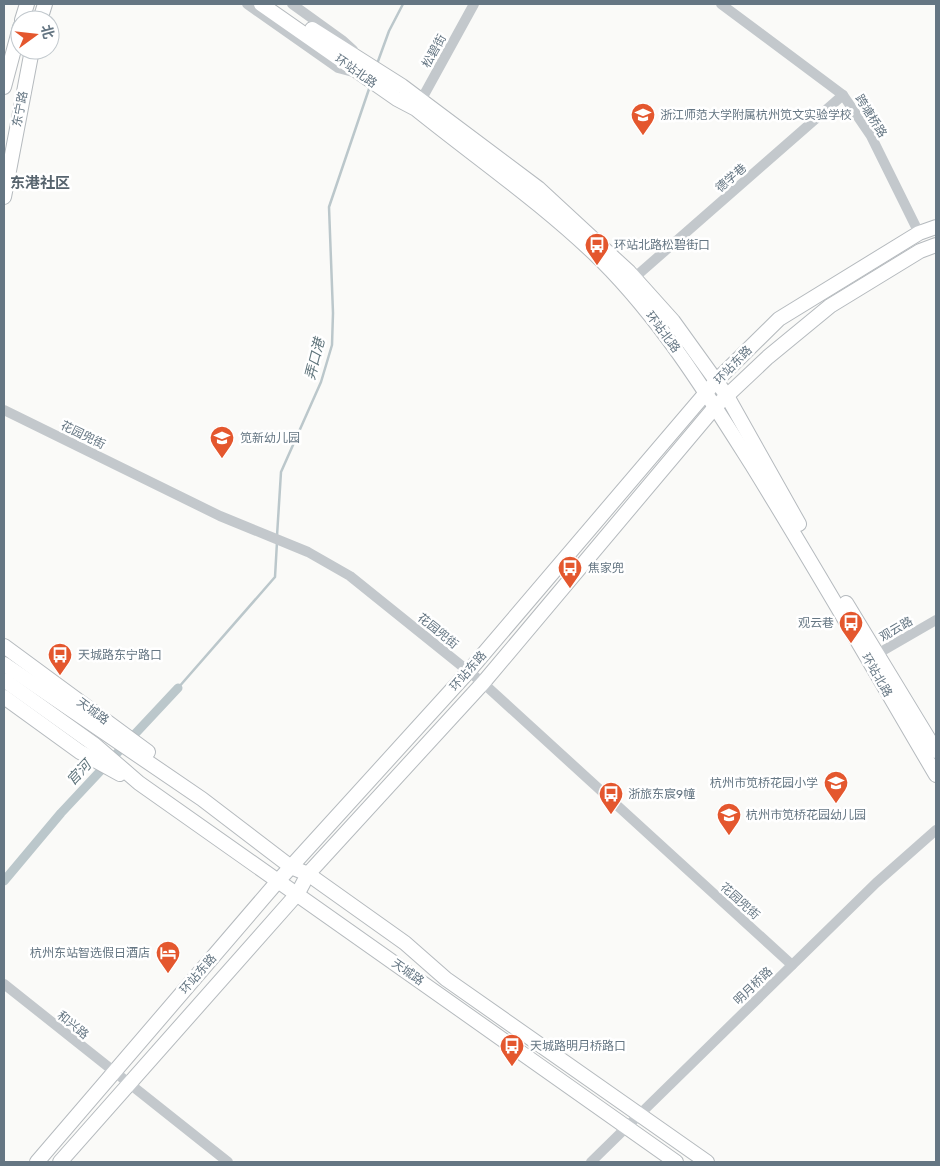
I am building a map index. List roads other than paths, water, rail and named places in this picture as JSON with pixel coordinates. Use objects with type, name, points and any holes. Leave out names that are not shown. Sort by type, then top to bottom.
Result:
[{"type":"main road","name":"环站北路","points":[[261,4],[361,67],[538,188],[634,278],[673,322],[727,396],[820,560],[936,775]]},
{"type":"main road","name":"环站北路","points":[[277,4],[361,67]]},
{"type":"main road","name":"东宁路","points":[[4,87],[11,60]]},
{"type":"main road","name":"东宁路","points":[[4,197],[30,60]]},
{"type":"main road","name":"环站北路","points":[[418,105],[554,217],[602,262],[647,311],[715,407],[873,657],[936,751]]},
{"type":"main road","name":"环站东路","points":[[37,1162],[278,881],[468,672],[716,381],[779,319],[919,233],[936,227]]},
{"type":"main road","name":"环站东路","points":[[60,1162],[128,1082],[298,893],[308,874],[483,683],[715,407],[768,357],[830,306],[906,260],[936,245]]},
{"type":"main road","name":"天城路","points":[[4,646],[112,732]]},
{"type":"main road","name":"天城路","points":[[4,664],[142,752],[291,867],[308,874],[405,943],[446,979],[707,1162]]},
{"type":"main road","name":"天城路","points":[[4,680],[93,752],[106,767],[139,783]]},
{"type":"main road","name":"天城路","points":[[4,697],[125,771],[139,783],[278,881],[298,893],[676,1162]]},
{"type":"street","points":[[247,4],[338,68],[361,67]]},
{"type":"street","points":[[292,4],[342,40],[361,67]]},
{"type":"street","name":"松碧街","points":[[418,105],[474,4]]},
{"type":"street","name":"跨塘桥路","points":[[721,4],[843,95],[871,136],[919,233]]},
{"type":"street","name":"德学巷","points":[[634,278],[843,95]]},
{"type":"street","name":"花园兜街","points":[[4,410],[220,516],[308,552],[350,576],[483,683],[792,965]]},
{"type":"street","name":"观云路","points":[[873,657],[936,620]]},
{"type":"street","name":"明月桥路","points":[[591,1162],[628,1128],[640,1114],[876,883],[936,830]]},
{"type":"street","name":"和兴路","points":[[4,984],[112,1073],[128,1082],[228,1162]]},
{"type":"waterway","name":"弄口港","points":[[377,64],[389,31],[403,4]]},
{"type":"waterway","name":"弄口港","points":[[277,536],[281,472],[321,382],[332,345],[333,313],[329,207],[370,86]]},
{"type":"waterway","name":"弄口港","points":[[178,688],[275,577],[277,542]]},
{"type":"waterway","name":"官河","points":[[4,881],[61,813],[178,688]]},
{"type":"place","name":"浙江师范大学附属杭州笕文实验学校","points":[[643,136]]},
{"type":"place","name":"环站北路松碧街口","points":[[597,266]]},
{"type":"place","name":"笕新幼儿园","points":[[222,459]]},
{"type":"place","name":"焦家兜","points":[[570,589]]},
{"type":"place","name":"观云巷","points":[[851,644]]},
{"type":"place","name":"天城路东宁路口","points":[[60,676]]},
{"type":"place","name":"杭州市笕桥花园小学","points":[[836,804]]},
{"type":"place","name":"浙旅东宸9幢","points":[[611,815]]},
{"type":"place","name":"杭州市笕桥花园幼儿园","points":[[729,836]]},
{"type":"place","name":"杭州东站智选假日酒店","points":[[168,974]]},
{"type":"place","name":"天城路明月桥路口","points":[[512,1067]]},
{"type":"district","name":"东港社区","points":[[40,183]]}]
